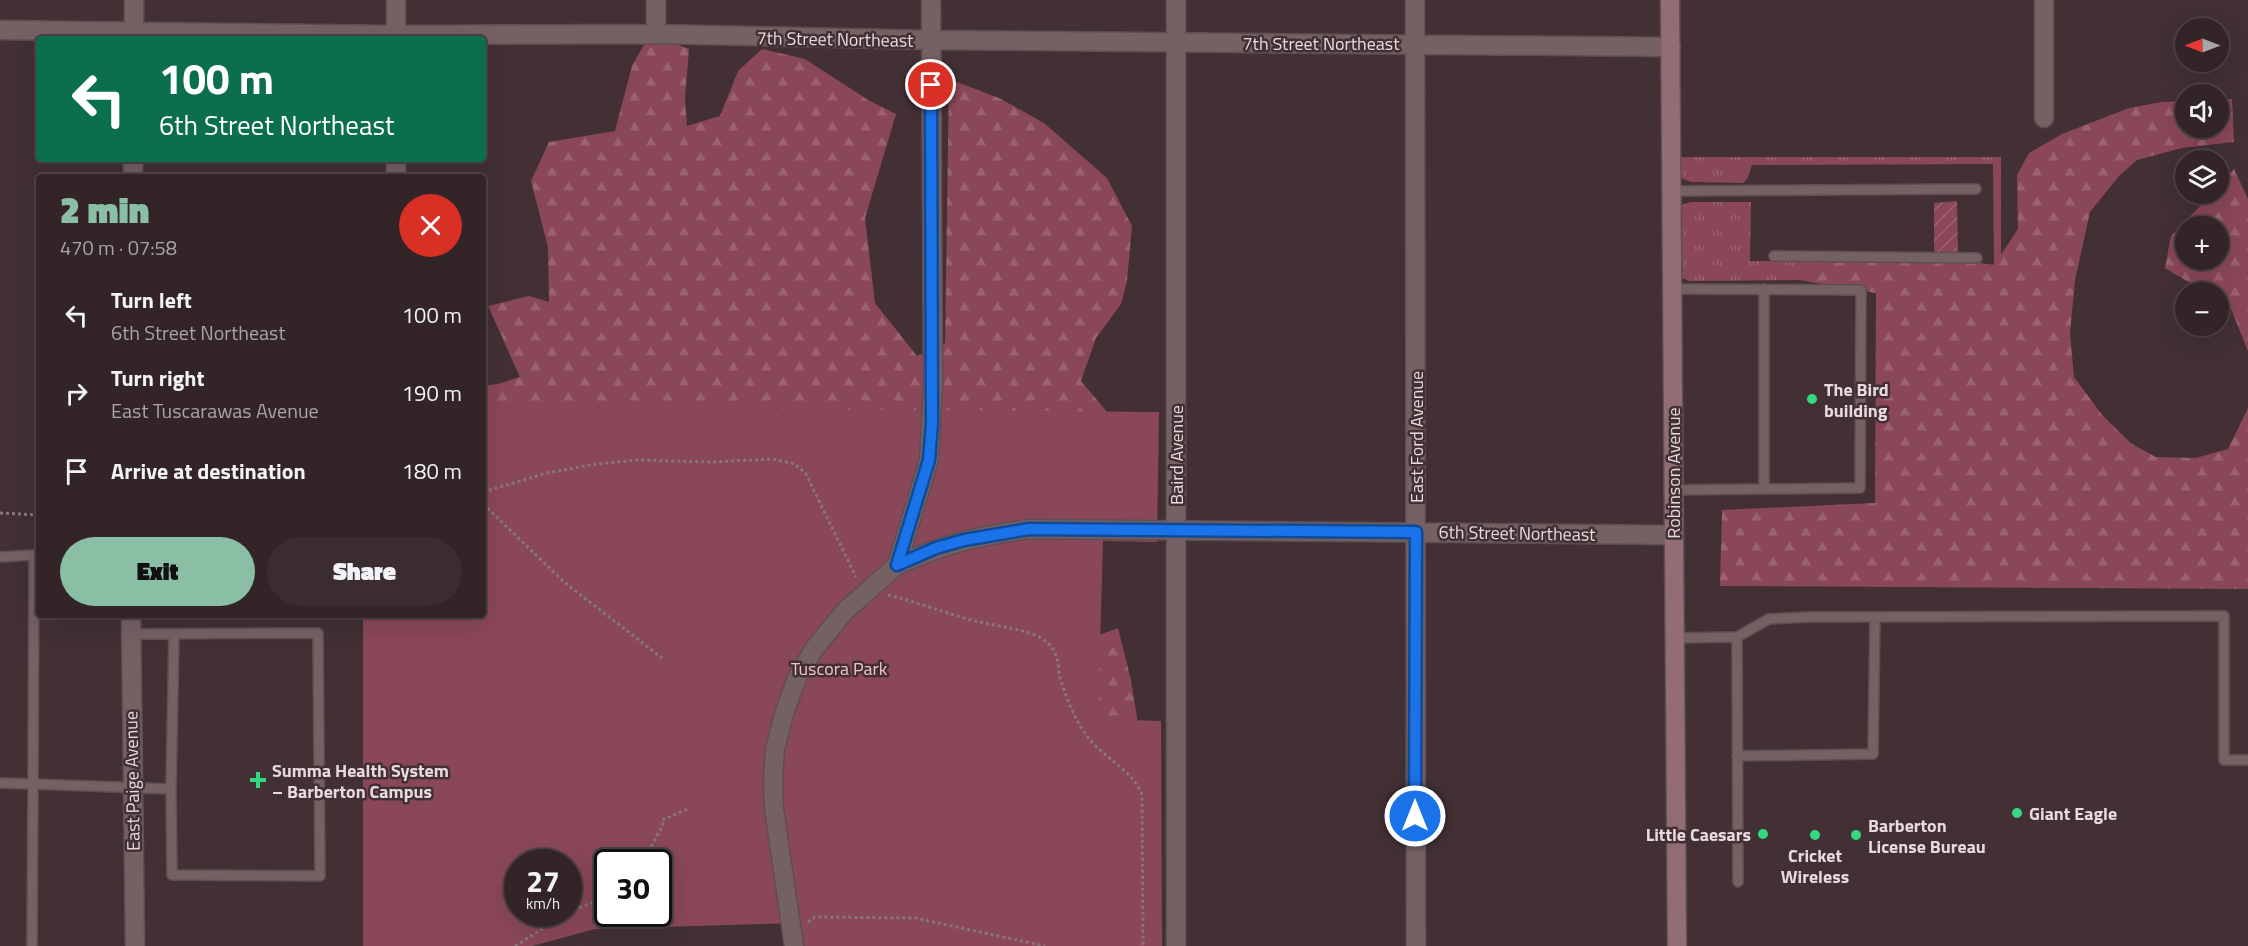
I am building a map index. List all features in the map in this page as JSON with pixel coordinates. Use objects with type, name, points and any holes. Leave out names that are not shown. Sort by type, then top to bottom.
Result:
[{"type":"main road","name":"Robinson Avenue","points":[[1671,0],[1677,946]]},
{"type":"street","points":[[134,0],[134,35]]},
{"type":"street","points":[[396,0],[396,36]]},
{"type":"street","points":[[656,0],[656,34]]},
{"type":"street","points":[[793,939],[772,781],[775,748],[784,714],[797,678],[814,649],[844,611],[897,565],[929,460],[932,423],[931,0]]},
{"type":"street","name":"Baird Avenue","points":[[1176,0],[1176,946]]},
{"type":"street","name":"East Ford Avenue","points":[[1415,0],[1416,946]]},
{"type":"street","points":[[2044,0],[2044,118]]},
{"type":"street","name":"7th Street Northeast","points":[[0,30],[134,35],[265,36]]},
{"type":"street","name":"7th Street Northeast","points":[[483,36],[656,34],[931,40],[1671,47]]},
{"type":"street","name":"6th Street Northeast","points":[[897,565],[949,544],[979,536],[1021,530],[1674,535]]},
{"type":"street","name":"East Paige Avenue","points":[[131,625],[135,946]]},
{"type":"lane","points":[[1672,191],[1976,189]]},
{"type":"lane","points":[[1774,256],[1977,258]]},
{"type":"lane","points":[[1673,289],[1860,290],[1860,488],[1673,490]]},
{"type":"lane","points":[[1764,290],[1764,489]]},
{"type":"lane","points":[[0,557],[34,555],[32,946]]},
{"type":"lane","points":[[1674,638],[1737,637],[1769,619],[2224,616],[2224,760],[2248,760]]},
{"type":"lane","points":[[1737,756],[1873,754],[1875,617]]},
{"type":"lane","points":[[131,625],[174,634],[318,633],[320,876],[172,875],[174,634]]},
{"type":"lane","points":[[1737,637],[1738,882]]},
{"type":"lane","points":[[0,783],[171,789]]},
{"type":"path","points":[[486,491],[547,472],[638,460],[712,462],[772,459],[795,464],[806,474],[864,593],[884,594],[917,602],[972,620],[1013,629],[1048,642],[1057,657],[1059,675],[1071,708],[1087,736],[1113,763],[1130,775],[1142,795],[1143,946]]},
{"type":"path","points":[[486,507],[564,582],[662,658]]},
{"type":"path","points":[[0,513],[36,515]]},
{"type":"path","points":[[649,849],[663,825],[662,820],[688,809]]},
{"type":"path","points":[[793,939],[815,917],[893,916],[915,918],[1044,946]]},
{"type":"path","points":[[515,946],[545,927]]},
{"type":"green space","points":[[650,34],[689,49],[685,98],[687,126],[720,116],[738,71],[762,49],[805,59],[868,100],[896,114],[865,218],[875,303],[917,356],[945,343],[949,79],[999,98],[1044,123],[1107,178],[1132,226],[1127,281],[1121,304],[1096,338],[1081,381],[1129,438],[1096,514],[1094,637],[1118,628],[1131,680],[1147,781],[486,479],[486,386],[520,377],[488,306],[529,296],[549,302],[548,247],[531,181],[549,142],[615,131],[632,66]]},
{"type":"green space","points":[[2229,99],[2232,99],[2234,142],[2182,148],[2137,160],[2119,176],[2090,212],[2075,280],[2070,333],[2074,377],[2103,416],[2132,444],[2156,457],[2196,458],[2228,449],[2248,408],[2248,589],[1720,586],[1722,510],[1875,503],[1876,293],[1799,280],[1824,262],[1936,257],[1994,265],[2018,229],[2017,175],[2029,153],[2062,134],[2129,108],[2175,101],[2175,138],[2229,138]]},
{"type":"green space","points":[[1681,157],[2001,157],[2001,278],[1689,281],[1682,278],[1681,205],[1691,202],[1751,202],[1750,261],[1958,262],[1994,265],[1993,164],[1752,165],[1743,183],[1691,182],[1681,178]]},
{"type":"green space","points":[[2234,169],[2248,199],[2248,351],[2229,308],[2229,282],[2188,282],[2165,268],[2171,236],[2175,232],[2175,270],[2229,270],[2229,216],[2191,216],[2202,204],[2229,204],[2229,175]]},
{"type":"green space","points":[[1957,201],[1958,252],[1934,253],[1934,203]]},
{"type":"green space","name":"Tuscora Park","points":[[486,406],[1159,412],[1157,542],[1103,541],[1098,719],[1161,721],[1162,946],[802,946],[798,923],[672,927],[672,849],[594,849],[594,927],[663,927],[595,929],[532,946],[363,946],[363,618],[486,618]]},
{"type":"place","name":"The Bird building","points":[[1812,399]]},
{"type":"place","name":"Summa Health System – Barberton Campus","points":[[258,780]]},
{"type":"place","name":"Giant Eagle","points":[[2017,813]]},
{"type":"place","name":"Little Caesars","points":[[1763,834]]},
{"type":"place","name":"Cricket Wireless","points":[[1815,835]]},
{"type":"place","name":"Barberton License Bureau","points":[[1856,835]]},
{"type":"route","points":[[931,85],[932,423],[929,460],[897,565],[949,544],[979,536],[1029,529],[1416,532],[1415,816]]}]
